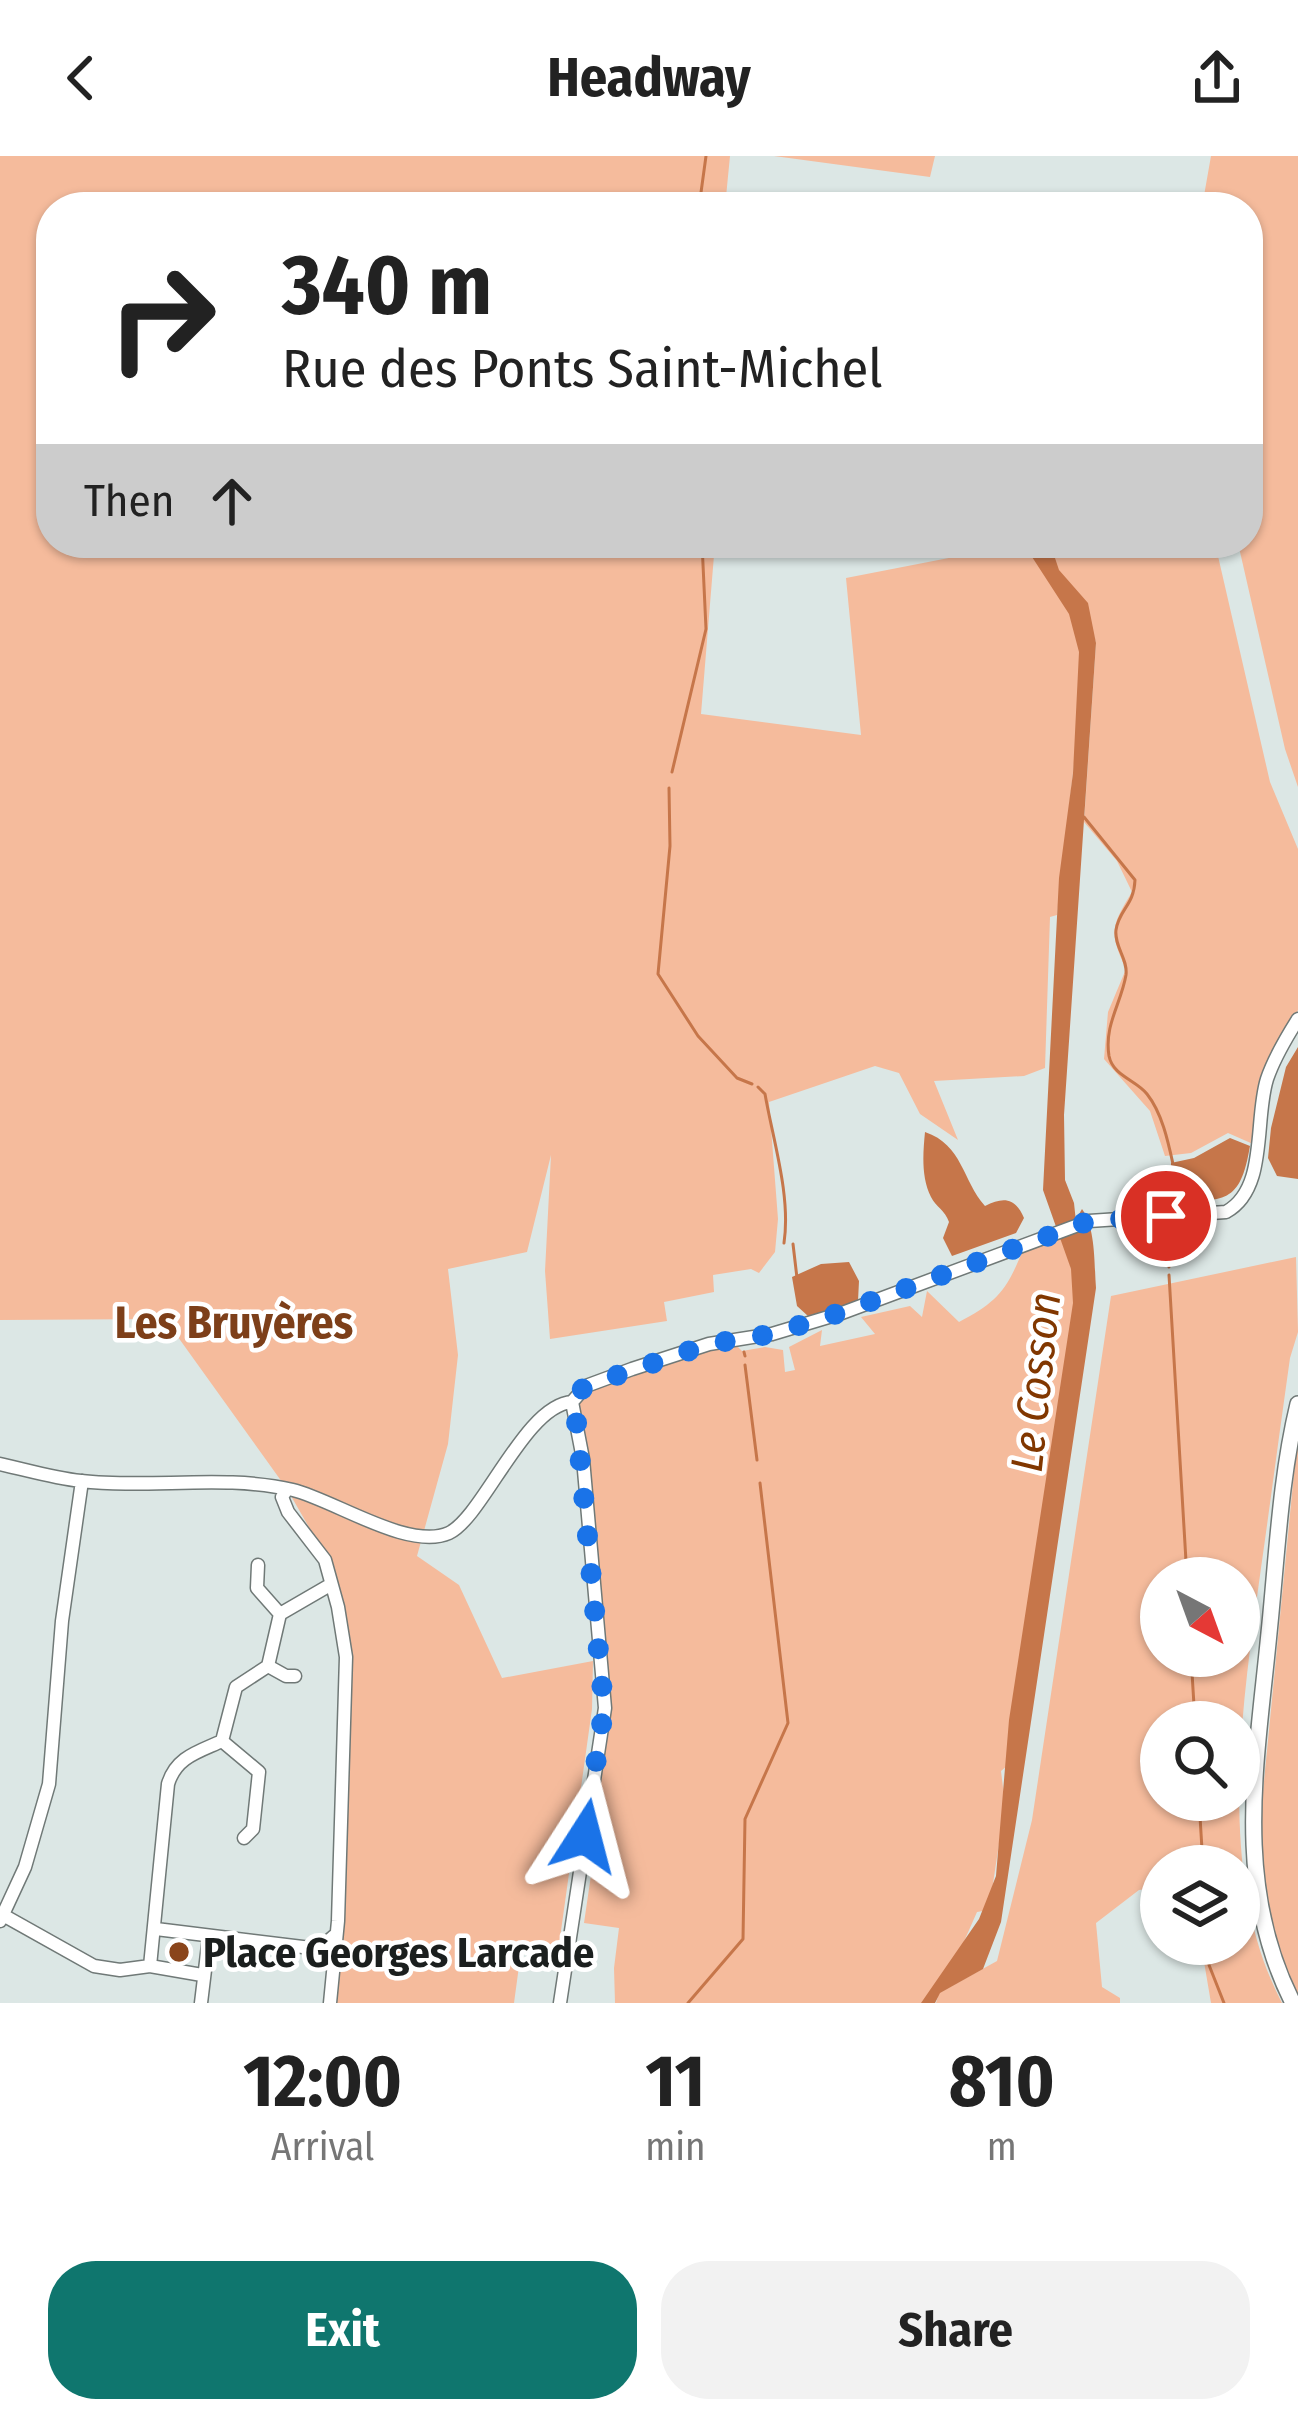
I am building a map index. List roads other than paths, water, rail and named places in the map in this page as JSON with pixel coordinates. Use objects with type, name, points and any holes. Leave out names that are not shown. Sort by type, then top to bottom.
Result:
[{"type":"main road","points":[[1292,2003],[1263,1924],[1251,1831],[1282,1504],[1298,1404]]},
{"type":"street","points":[[0,1464],[82,1481],[287,1489],[425,1539],[452,1532],[532,1428],[563,1402],[572,1402],[586,1386],[709,1344],[772,1334],[842,1312],[1089,1221],[1214,1215],[1237,1206],[1251,1187],[1268,1077],[1298,1019]]},
{"type":"street","points":[[560,2003],[604,1708],[583,1459],[572,1402]]},
{"type":"street","points":[[82,1481],[62,1622],[49,1784],[25,1867],[2,1918],[94,1966],[120,1970],[150,1966],[202,1975]]},
{"type":"street","points":[[287,1489],[282,1497],[288,1512],[325,1560],[346,1657],[330,2003]]},
{"type":"street","points":[[259,1565],[256,1588],[280,1614]]},
{"type":"street","points":[[222,1741],[236,1687],[268,1666],[280,1614],[330,1585]]},
{"type":"street","points":[[268,1666],[296,1676]]},
{"type":"street","points":[[150,1966],[161,1837],[173,1768],[187,1756],[222,1741]]},
{"type":"street","points":[[222,1741],[259,1772],[253,1828],[244,1838]]},
{"type":"street","points":[[156,1929],[319,1949],[336,1933]]},
{"type":"street","points":[[201,2003],[209,1937]]},
{"type":"street","points":[[319,1949],[333,1970]]},
{"type":"waterway","points":[[701,192],[706,156]]},
{"type":"waterway","points":[[672,772],[706,629],[703,558]]},
{"type":"waterway","points":[[669,788],[670,846],[658,974],[698,1036],[737,1078],[752,1084]]},
{"type":"waterway","points":[[1084,817],[1135,880],[1116,930],[1126,975],[1111,1024],[1109,1056],[1115,1068],[1152,1102],[1173,1164]]},
{"type":"waterway","points":[[758,1087],[765,1094],[780,1168],[784,1243]]},
{"type":"waterway","points":[[1164,1203],[1165,1196],[1174,1195]]},
{"type":"waterway","points":[[1165,1221],[1169,1267]]},
{"type":"waterway","points":[[793,1244],[797,1278]]},
{"type":"waterway","points":[[1169,1275],[1186,1557]]},
{"type":"waterway","points":[[744,1352],[745,1356]]},
{"type":"waterway","points":[[745,1365],[757,1460]]},
{"type":"waterway","points":[[688,2003],[743,1939],[745,1819],[788,1723],[760,1483]]},
{"type":"waterway","points":[[1192,1677],[1194,1701]]},
{"type":"waterway","points":[[1200,1821],[1202,1845]]},
{"type":"waterway","points":[[1209,1965],[1224,2003]]},
{"type":"place","name":"Place Georges Larcade","points":[[179,1952]]},
{"type":"district","name":"Les Bruyères","points":[[234,1322]]},
{"type":"water label","name":"Le Cosson","points":[[1035,1382]]}]
